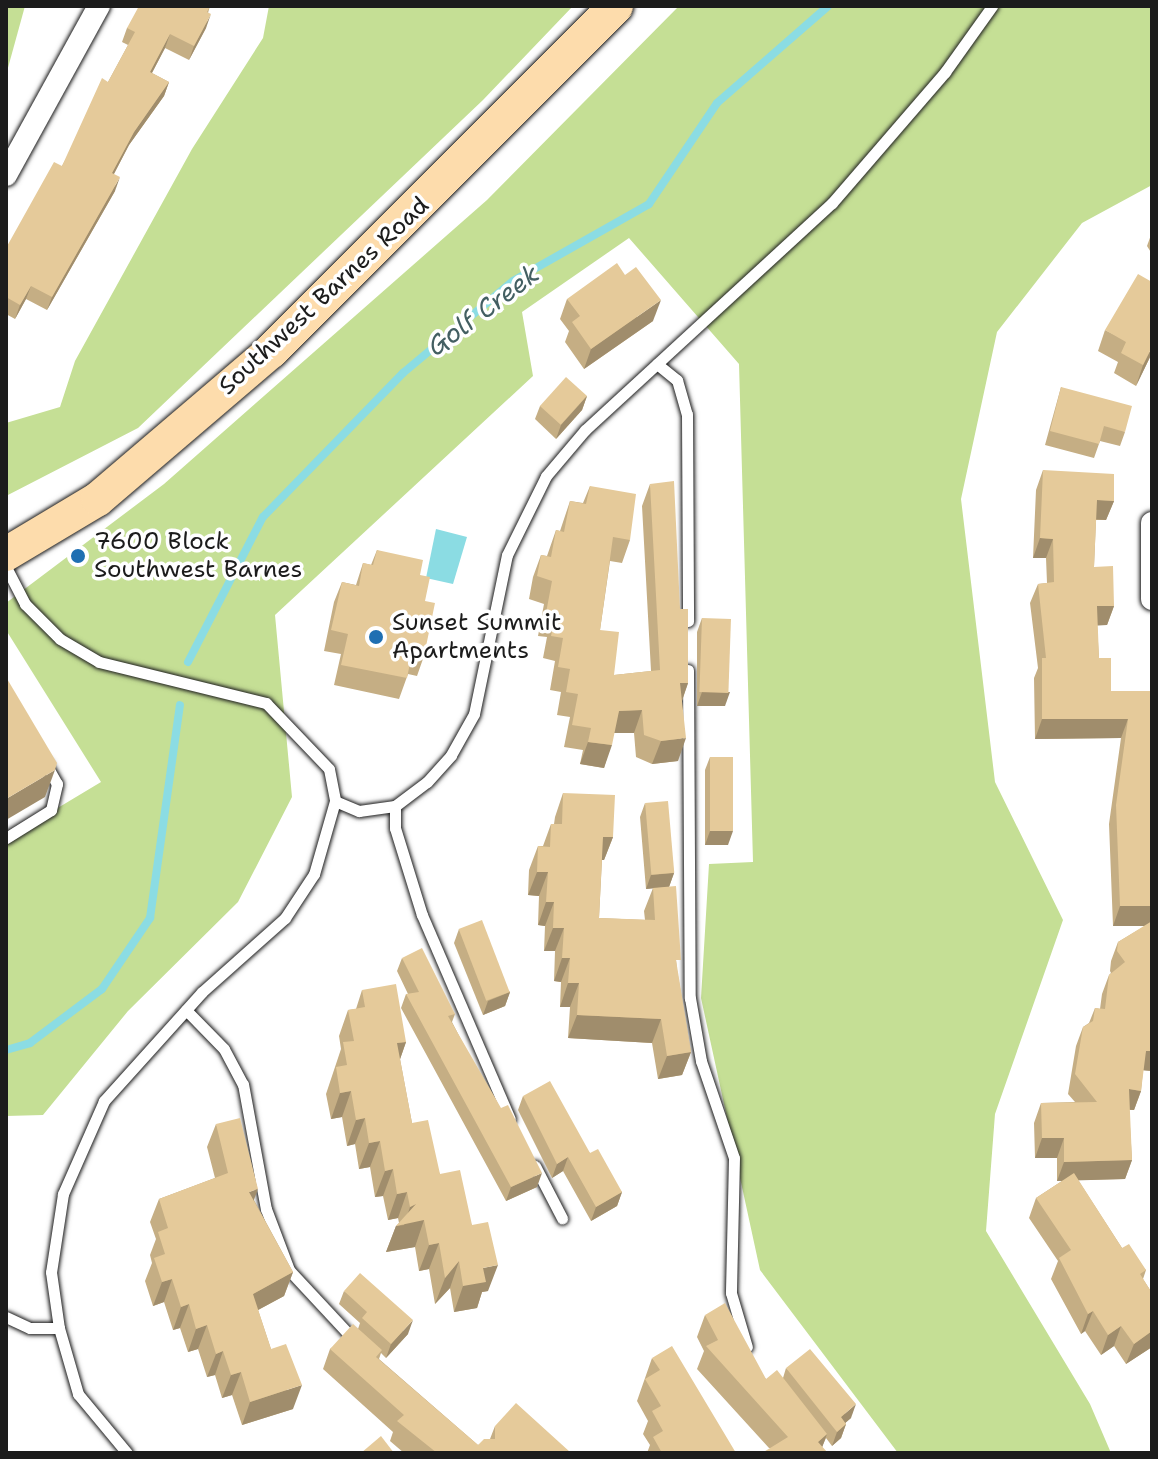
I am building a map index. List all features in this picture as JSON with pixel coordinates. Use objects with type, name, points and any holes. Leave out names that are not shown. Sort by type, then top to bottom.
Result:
[{"type":"main road","name":"Southwest Barnes Road","points":[[6,554],[98,499],[271,351],[616,6]]},
{"type":"street","points":[[6,175],[99,6]]},
{"type":"street","points":[[1152,523],[1152,599]]},
{"type":"lane","points":[[335,801],[359,811],[395,806],[443,764],[474,714],[507,555],[546,476],[585,430],[832,203],[945,72],[992,6]]},
{"type":"lane","points":[[657,364],[677,380],[687,414],[688,635]]},
{"type":"lane","points":[[6,567],[25,604],[60,639],[99,662],[266,703],[329,769],[335,801],[314,874],[285,918],[186,1010],[104,1101],[78,1150],[63,1194],[51,1272],[59,1328],[78,1394],[127,1453]]},
{"type":"lane","points":[[688,651],[690,998],[701,1061],[731,1137],[737,1182],[731,1293],[757,1365]]},
{"type":"lane","points":[[6,838],[51,810],[57,784],[42,756]]},
{"type":"lane","points":[[395,806],[395,828],[422,915],[518,1134]]},
{"type":"lane","points":[[186,1010],[224,1049],[243,1084],[266,1209],[289,1270],[363,1348]]},
{"type":"lane","points":[[525,1148],[562,1218]]},
{"type":"lane","points":[[6,1317],[30,1328],[59,1328]]},
{"type":"green space","points":[[6,6],[25,6],[6,75]]},
{"type":"green space","points":[[269,6],[573,6],[483,100],[138,428],[6,496],[6,423],[60,407],[75,361],[192,149],[263,38]]},
{"type":"green space","points":[[679,6],[1152,6],[1152,185],[1082,223],[997,332],[961,499],[995,782],[1063,920],[995,1114],[986,1231],[1090,1404],[1111,1453],[898,1453],[760,1270],[701,998],[709,864],[753,862],[739,364],[629,238],[522,312],[533,376],[275,615],[292,797],[238,902],[128,1011],[43,1115],[6,1116],[6,839],[101,782],[6,630],[6,603],[164,484],[487,200]]},
{"type":"water","points":[[436,529],[467,537],[453,584],[426,578]]},
{"type":"building","points":[[139,6],[210,6],[207,12],[211,14],[194,46],[170,34],[150,72],[169,82],[134,132],[112,173],[120,177],[52,297],[31,286],[20,305],[6,297],[6,248],[54,162],[62,166],[102,78],[108,82],[135,32],[127,28]]},
{"type":"building","points":[[617,263],[625,275],[636,267],[661,300],[591,349],[572,322],[580,316],[567,299]]},
{"type":"building","points":[[1138,274],[1152,282],[1152,347],[1143,365],[1121,353],[1126,342],[1105,330]]},
{"type":"building","points":[[566,377],[587,396],[561,425],[540,406]]},
{"type":"building","points":[[1061,387],[1132,406],[1125,432],[1104,426],[1099,444],[1050,431]]},
{"type":"building","points":[[1043,470],[1114,474],[1114,501],[1097,500],[1094,567],[1113,566],[1114,606],[1097,606],[1099,658],[1111,658],[1111,691],[1151,691],[1152,906],[1120,906],[1116,805],[1128,719],[1042,719],[1042,658],[1046,658],[1038,584],[1054,582],[1053,539],[1040,538]]},
{"type":"building","points":[[674,481],[680,609],[688,609],[688,683],[680,683],[686,738],[661,741],[644,735],[642,710],[619,711],[612,745],[588,742],[591,728],[572,725],[578,694],[566,692],[570,669],[558,667],[563,638],[551,636],[555,615],[546,613],[552,581],[537,576],[541,555],[551,557],[556,530],[564,532],[570,501],[586,504],[590,486],[636,494],[630,540],[613,537],[600,630],[619,632],[614,675],[660,670],[650,484]]},
{"type":"building","name":"Sunset Summit Apartments","points":[[377,550],[423,560],[420,575],[430,577],[425,601],[435,603],[424,656],[412,653],[407,678],[341,665],[348,634],[331,630],[342,582],[359,586],[363,563],[373,565]]},
{"type":"building","points":[[702,618],[731,619],[728,693],[699,692]]},
{"type":"building","points":[[6,677],[57,763],[55,770],[6,799]]},
{"type":"building","points":[[710,757],[733,757],[733,831],[710,831]]},
{"type":"building","points":[[563,793],[615,795],[613,837],[603,837],[599,918],[655,920],[653,888],[676,886],[681,960],[676,960],[691,1052],[667,1056],[661,1019],[577,1015],[579,983],[568,983],[570,958],[562,958],[564,928],[553,928],[554,902],[546,902],[548,872],[537,872],[538,846],[550,847],[551,824],[562,824]]},
{"type":"building","points":[[668,801],[674,873],[651,875],[645,803]]},
{"type":"building","points":[[482,920],[510,992],[486,1001],[459,929]]},
{"type":"building","points":[[1152,921],[1152,1051],[1146,1051],[1141,1091],[1129,1089],[1132,1160],[1064,1162],[1064,1138],[1042,1138],[1041,1103],[1097,1102],[1075,1074],[1083,1027],[1093,1021],[1095,1008],[1105,1009],[1109,975],[1125,962],[1117,951],[1118,942]]},
{"type":"building","points":[[422,948],[455,1014],[448,1016],[501,1108],[508,1105],[542,1173],[511,1187],[406,994],[419,992],[402,958]]},
{"type":"building","points":[[396,984],[406,1042],[397,1043],[412,1123],[428,1120],[440,1174],[460,1170],[472,1225],[488,1222],[498,1265],[483,1268],[486,1282],[463,1286],[459,1261],[445,1278],[439,1243],[429,1245],[424,1220],[396,1226],[416,1204],[410,1207],[407,1192],[397,1194],[393,1169],[385,1171],[380,1141],[369,1143],[365,1118],[356,1120],[351,1091],[340,1093],[336,1067],[347,1065],[343,1042],[354,1041],[348,1010],[365,1007],[362,990]]},
{"type":"building","points":[[550,1081],[590,1153],[598,1149],[622,1192],[596,1207],[568,1157],[557,1164],[523,1096]]},
{"type":"building","points":[[240,1118],[258,1189],[249,1192],[293,1272],[253,1294],[271,1349],[286,1344],[302,1385],[250,1402],[241,1372],[231,1375],[223,1351],[216,1354],[207,1325],[196,1329],[189,1304],[181,1307],[172,1279],[162,1282],[154,1258],[165,1254],[158,1232],[168,1228],[159,1199],[228,1173],[216,1124]]},
{"type":"building","points":[[1074,1173],[1122,1248],[1129,1244],[1146,1270],[1140,1274],[1152,1293],[1152,1331],[1134,1344],[1121,1326],[1108,1335],[1093,1311],[1088,1314],[1059,1258],[1071,1250],[1036,1198]]},
{"type":"building","points":[[360,1273],[413,1320],[391,1344],[362,1318],[367,1312],[344,1291]]},
{"type":"building","points":[[725,1303],[766,1379],[777,1370],[827,1434],[818,1442],[828,1453],[762,1453],[788,1437],[706,1346],[718,1340],[705,1315]]},
{"type":"building","points":[[353,1324],[382,1350],[376,1357],[478,1445],[484,1439],[495,1439],[495,1426],[516,1403],[570,1452],[437,1453],[397,1421],[404,1415],[330,1349]]},
{"type":"building","points":[[672,1346],[736,1453],[662,1453],[653,1437],[663,1431],[652,1411],[661,1406],[645,1379],[660,1370],[652,1358]]},
{"type":"building","points":[[810,1349],[856,1404],[841,1417],[846,1424],[837,1432],[786,1368]]},
{"type":"building","points":[[381,1436],[394,1453],[361,1453]]},
{"type":"waterway","name":"Golf Creek","points":[[188,662],[263,517],[403,373],[513,281],[649,204],[717,103],[828,6]]},
{"type":"waterway","name":"Golf Creek","points":[[6,1050],[30,1043],[102,989],[150,918],[180,705]]},
{"type":"place","name":"7600 Block Southwest Barnes","points":[[78,556]]},
{"type":"place","name":"Sunset Summit Apartments","points":[[376,637]]}]
